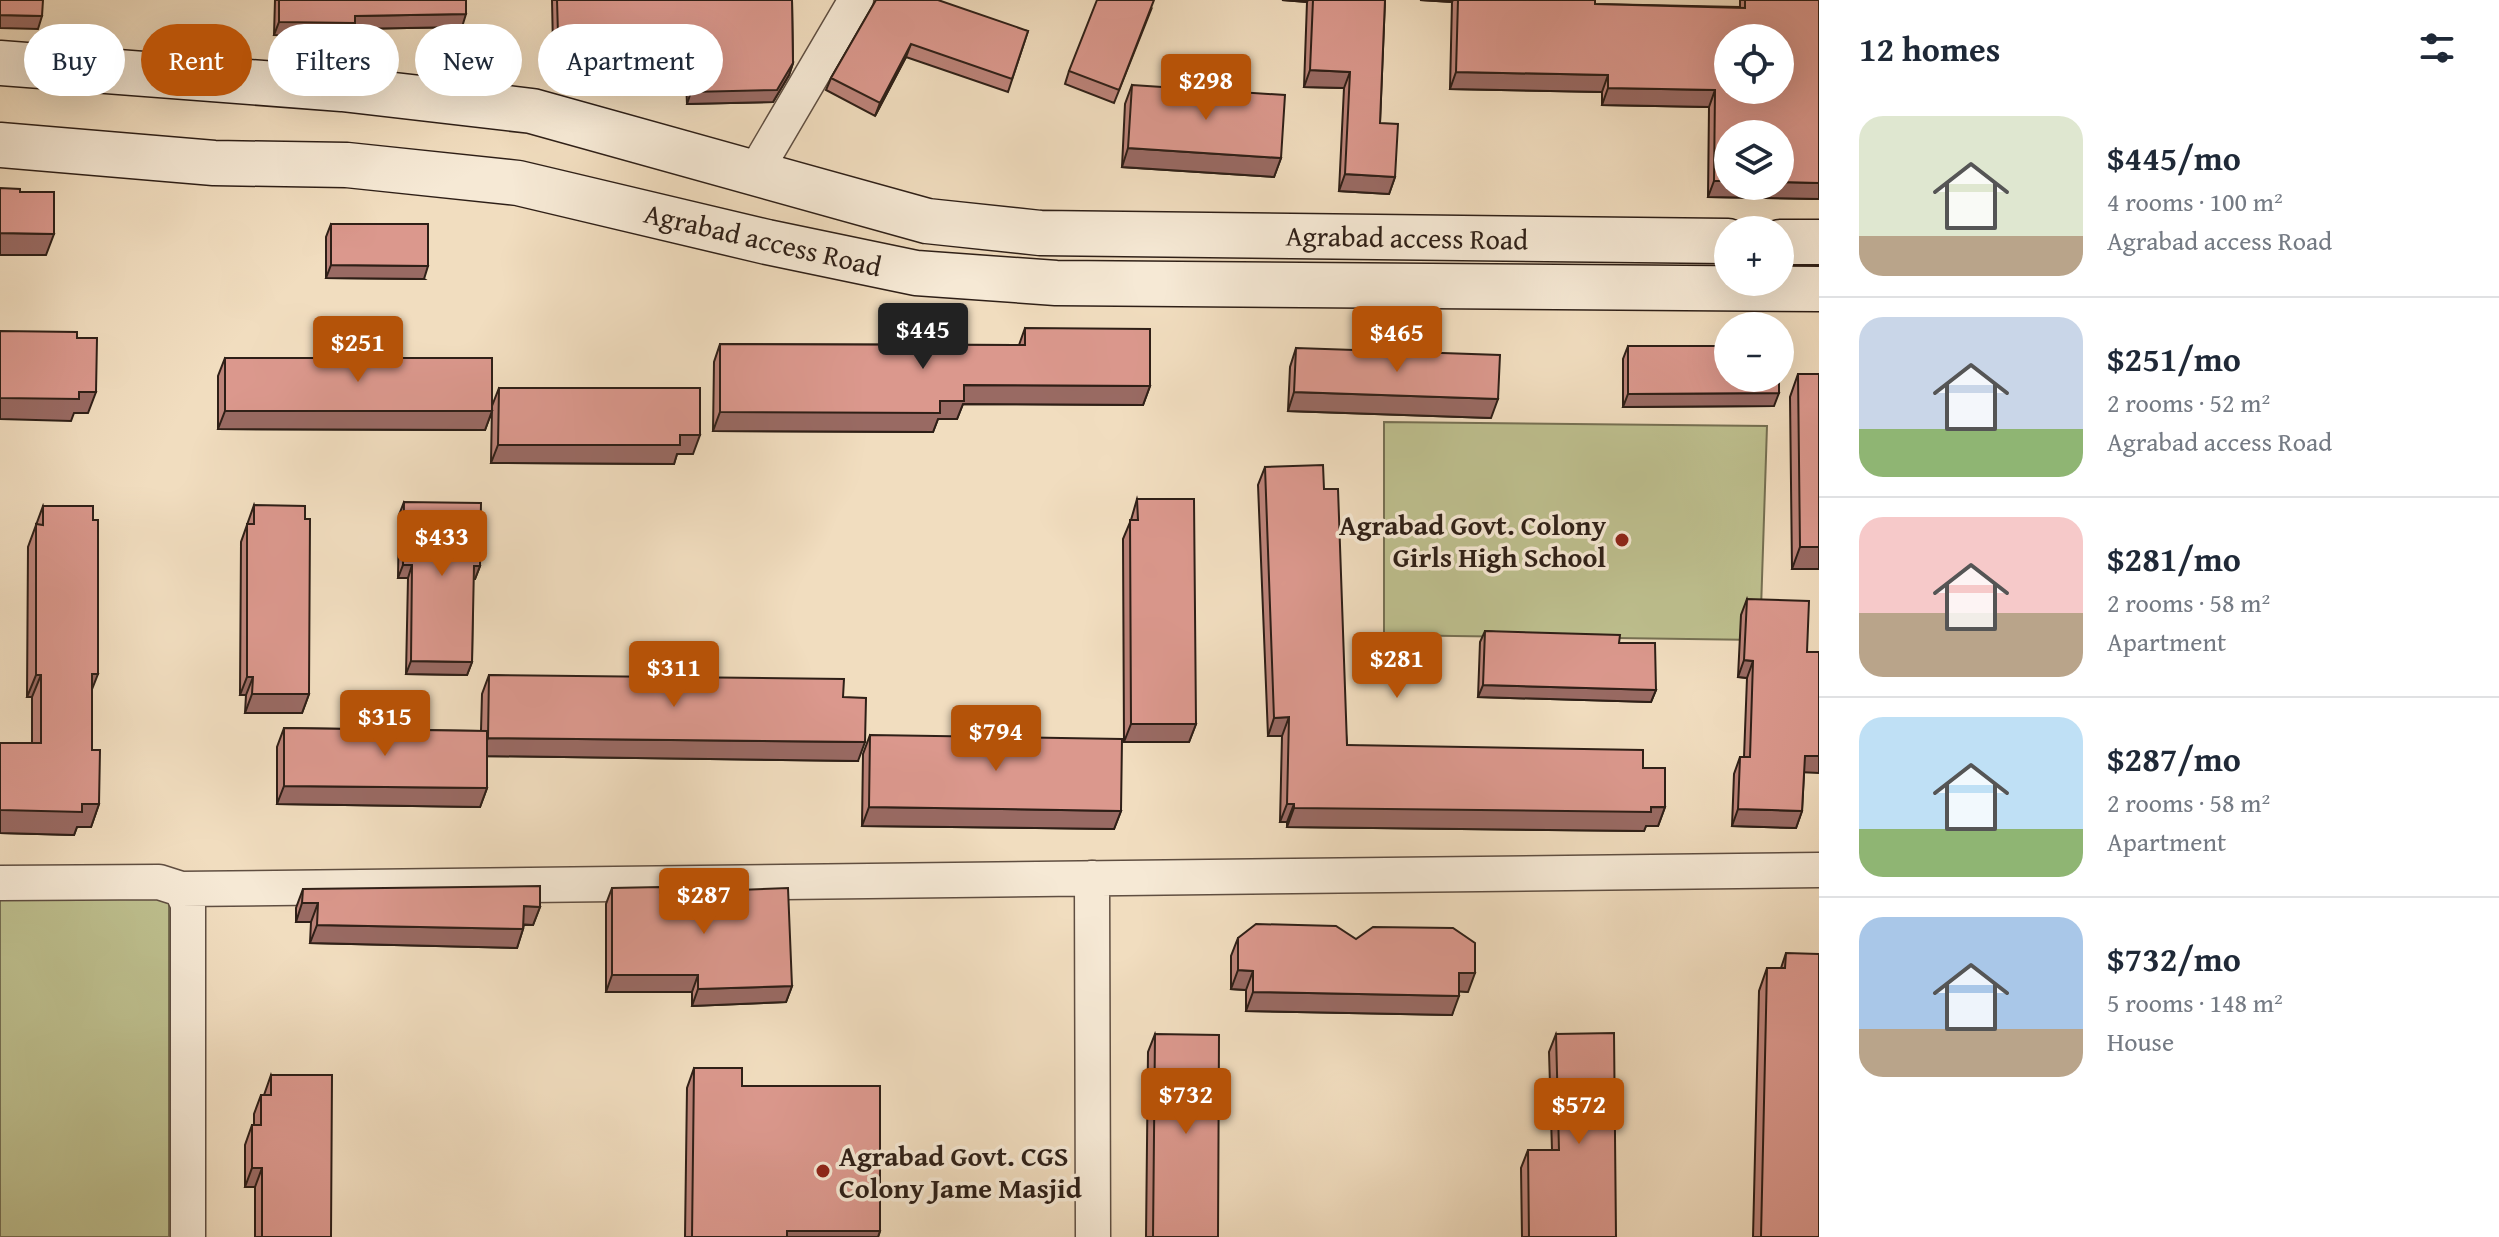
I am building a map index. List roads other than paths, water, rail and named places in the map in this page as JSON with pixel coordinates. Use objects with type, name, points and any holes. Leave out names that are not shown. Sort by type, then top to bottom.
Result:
[{"type":"main road","name":"Agrabad access Road","points":[[0,63],[342,89],[532,111],[927,221],[1040,233],[1714,241]]},
{"type":"main road","name":"Agrabad access Road","points":[[0,145],[214,163],[347,165],[518,183],[767,242],[916,273],[1056,283],[1819,289]]},
{"type":"main road","points":[[767,242],[804,189]]},
{"type":"main road","points":[[1794,242],[1819,242]]},
{"type":"street","points":[[755,172],[856,0]]},
{"type":"street","points":[[0,883],[159,882],[181,889],[1819,870]]},
{"type":"street","points":[[1092,878],[1093,1237]]},
{"type":"street","points":[[181,889],[188,904],[188,1237]]},
{"type":"place","name":"Agrabad Govt. Colony Girls High School","points":[[1622,540]]},
{"type":"place","name":"Agrabad Govt. CGS Colony Jame Masjid","points":[[823,1171]]}]
